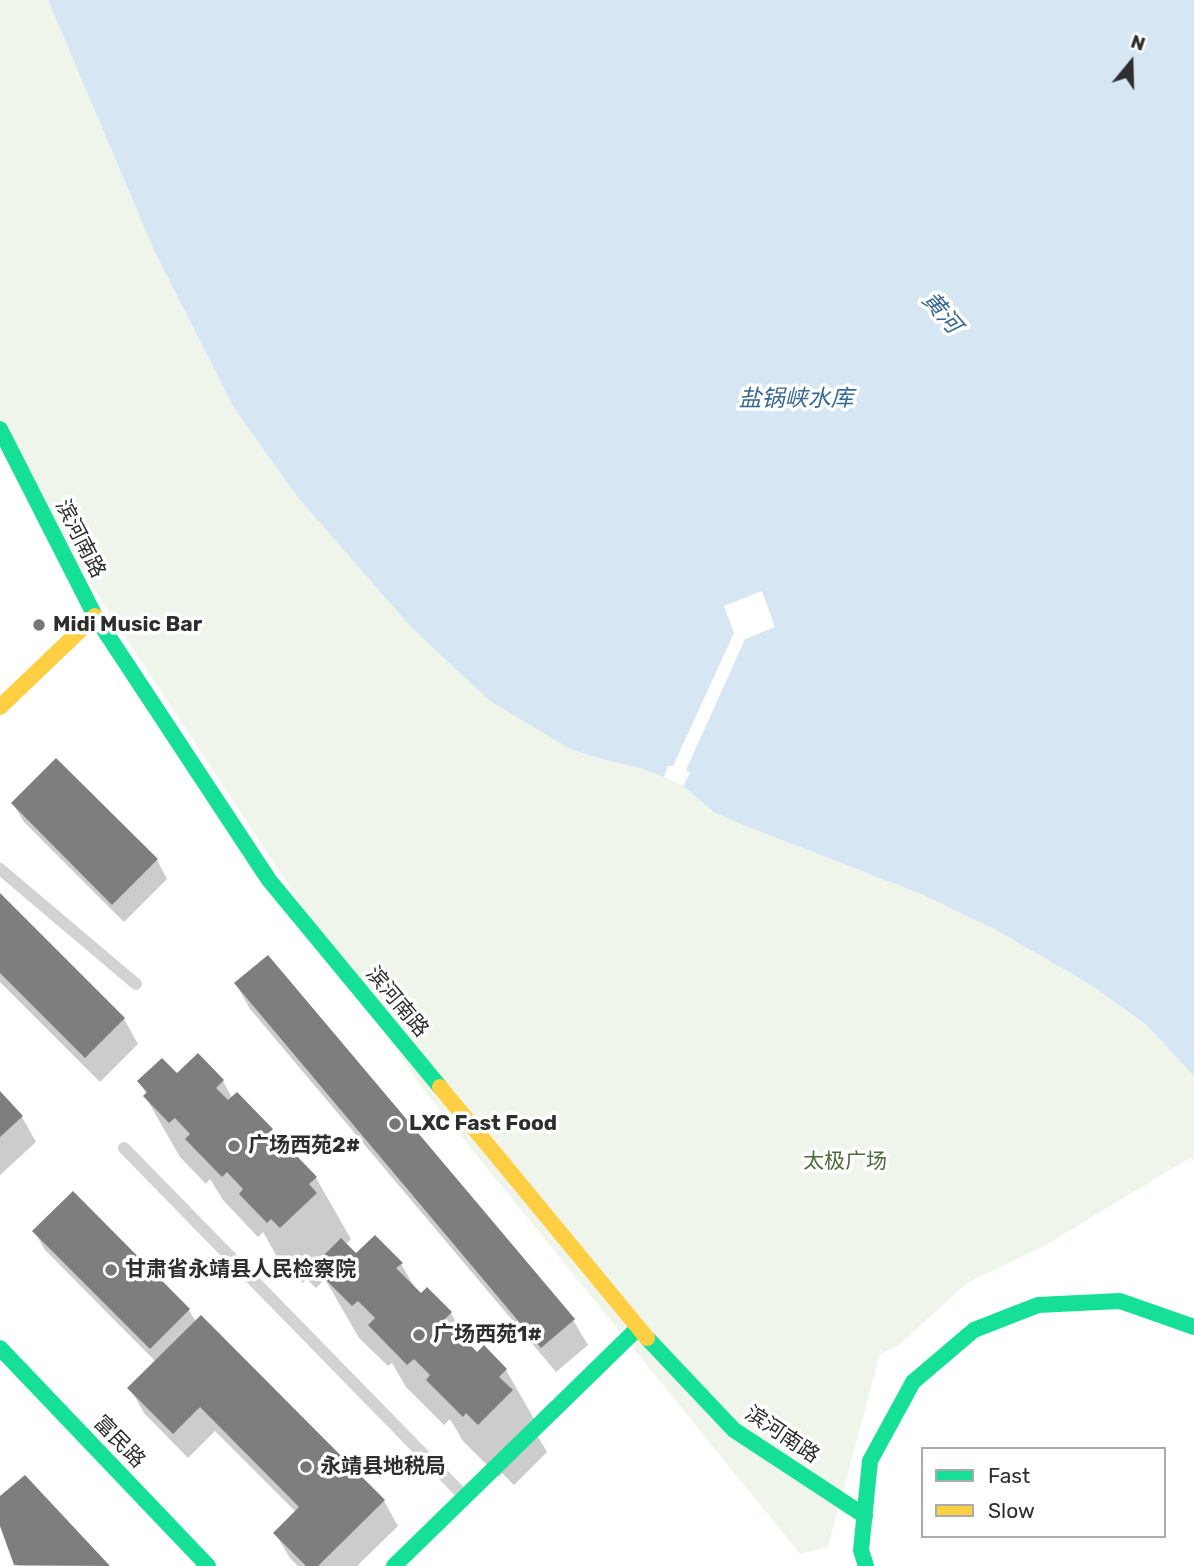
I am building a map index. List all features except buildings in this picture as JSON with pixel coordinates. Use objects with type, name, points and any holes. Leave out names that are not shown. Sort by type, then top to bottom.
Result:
[{"type":"main road","name":"滨河南路","points":[[0,429],[95,616],[269,880],[638,1328],[734,1430],[865,1516]]},
{"type":"main road","points":[[0,707],[95,616]]},
{"type":"main road","points":[[866,1566],[862,1550],[870,1461],[913,1382],[974,1330],[1038,1305],[1120,1301],[1194,1327]]},
{"type":"main road","points":[[394,1566],[638,1328]]},
{"type":"main road","name":"富民路","points":[[0,1348],[208,1566]]},
{"type":"lane","points":[[0,869],[136,984]]},
{"type":"lane","points":[[124,1148],[465,1496]]},
{"type":"green space","name":"太极广场","points":[[0,0],[48,0],[153,248],[234,408],[296,495],[572,750],[664,777],[683,786],[714,812],[921,894],[996,930],[1091,985],[1146,1026],[1194,1076],[1194,1159],[1190,1158],[1044,1246],[967,1283],[898,1346],[880,1354],[828,1547],[800,1554],[419,1084],[0,446]]},
{"type":"water","name":"盐锅峡水库","points":[[48,0],[1194,0],[1194,1076],[1146,1025],[1091,985],[996,930],[921,894],[714,812],[683,786],[664,777],[572,750],[490,701],[411,627],[296,495],[234,408],[153,248]]},
{"type":"pier","points":[[762,591],[775,627],[745,639],[686,770],[690,773],[683,786],[664,777],[668,766],[673,766],[734,633],[724,606]]},
{"type":"traffic: fast","points":[[0,429],[95,616],[269,880],[440,1087]]},
{"type":"traffic: fast","points":[[866,1566],[861,1550],[870,1461],[913,1382],[974,1330],[1038,1305],[1120,1301],[1194,1327]]},
{"type":"traffic: fast","points":[[394,1566],[638,1328]]},
{"type":"traffic: fast","points":[[647,1338],[734,1430],[865,1516]]},
{"type":"traffic: fast","points":[[0,1348],[208,1566]]},
{"type":"traffic: slow","points":[[0,707],[95,616]]},
{"type":"traffic: slow","points":[[440,1087],[647,1338]]},
{"type":"place","name":"Midi Music Bar","points":[[39,625]]},
{"type":"place","name":"LXC Fast Food","points":[[395,1124]]},
{"type":"place","name":"广场西苑2#","points":[[234,1146]]},
{"type":"place","name":"甘肃省永靖县人民检察院","points":[[111,1270]]},
{"type":"place","name":"广场西苑1#","points":[[419,1335]]},
{"type":"place","name":"永靖县地税局","points":[[306,1467]]},
{"type":"water label","name":"黄河","points":[[941,313]]}]
